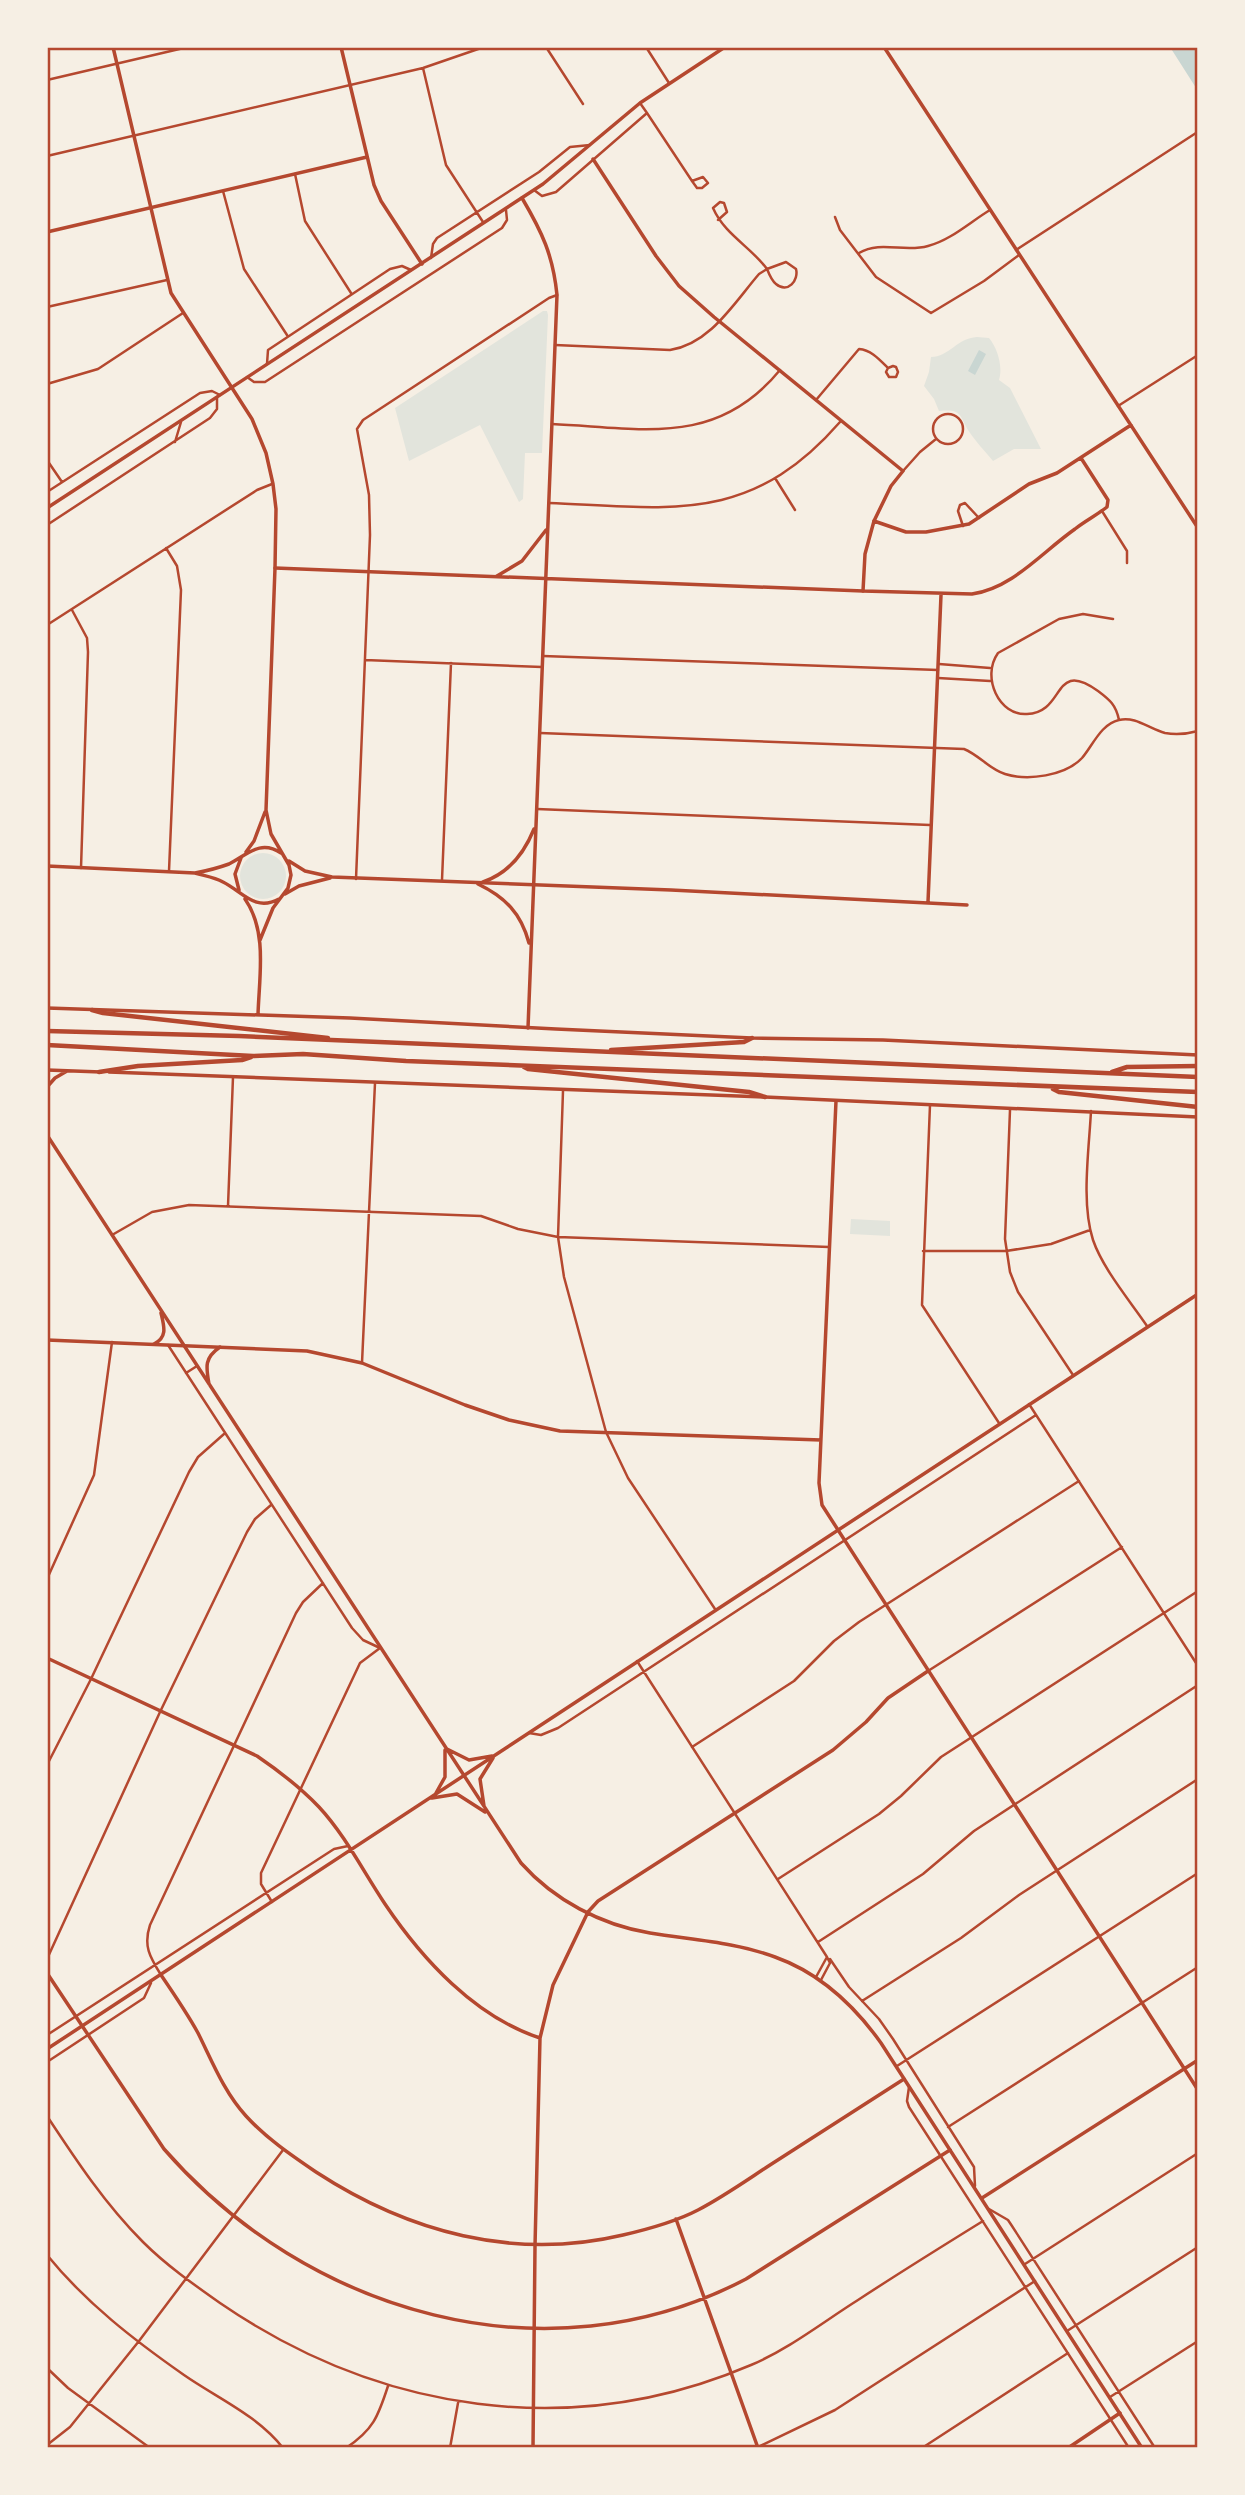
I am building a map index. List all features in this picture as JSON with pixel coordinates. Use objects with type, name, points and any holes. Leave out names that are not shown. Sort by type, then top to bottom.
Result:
[{"type":"highway","points":[[92,1010],[258,1032],[323,1036],[332,1040]]},
{"type":"highway","points":[[47,1031],[332,1040],[1198,1077]]},
{"type":"highway","points":[[604,1051],[620,1047],[744,1042],[752,1038]]},
{"type":"highway","points":[[47,1045],[253,1056],[303,1054],[1198,1092]]},
{"type":"highway","points":[[99,1072],[138,1066],[242,1060],[253,1056]]},
{"type":"highway","points":[[520,1065],[528,1069],[736,1090],[765,1097]]},
{"type":"highway","points":[[1108,1073],[1127,1067],[1198,1066]]},
{"type":"highway","points":[[1049,1087],[1059,1092],[1198,1107]]},
{"type":"main road","points":[[113,47],[171,293],[232,387],[258,434],[273,484],[276,509],[275,568],[266,810],[271,834],[291,875],[288,888],[273,908],[260,940]]},
{"type":"main road","points":[[341,47],[367,158],[381,201],[422,264]]},
{"type":"main road","points":[[47,508],[534,190],[640,103],[725,47]]},
{"type":"main road","points":[[884,47],[1198,528]]},
{"type":"main road","points":[[47,232],[367,158]]},
{"type":"main road","points":[[593,159],[668,272],[693,300],[903,471],[891,486],[874,522],[864,554],[863,592]]},
{"type":"main road","points":[[522,198],[547,245],[554,268],[557,295],[528,1028]]},
{"type":"main road","points":[[874,522],[906,532],[963,526],[1028,484],[1057,473],[1131,425]]},
{"type":"main road","points":[[275,568],[863,592],[984,592],[1000,585],[1107,507],[1108,500],[1081,458]]},
{"type":"main road","points":[[495,577],[522,561],[547,528]]},
{"type":"main road","points":[[928,902],[941,594]]},
{"type":"main road","points":[[258,1015],[260,940],[255,919],[236,885],[235,874],[238,862],[254,841],[266,810]]},
{"type":"main road","points":[[478,884],[497,876],[517,861],[529,843],[536,824]]},
{"type":"main road","points":[[195,873],[228,864],[255,848],[269,848],[305,871],[356,879],[967,905]]},
{"type":"main road","points":[[47,866],[195,873],[218,879],[260,904],[275,901],[299,886],[332,877]]},
{"type":"main road","points":[[478,884],[503,898],[517,913],[526,930],[531,949]]},
{"type":"main road","points":[[47,1008],[752,1038],[883,1040],[1198,1055]]},
{"type":"main road","points":[[47,1070],[765,1097],[1198,1117]]},
{"type":"main road","points":[[47,1087],[55,1078],[68,1071]]},
{"type":"main road","points":[[836,1101],[821,1440],[820,1497],[826,1514],[1198,2090]]},
{"type":"main road","points":[[47,1135],[518,1858],[533,1875],[563,1899],[587,1913],[638,1930],[752,1950],[776,1957],[821,1980],[855,2010],[951,2149],[1142,2448]]},
{"type":"main road","points":[[47,2049],[272,1902],[349,1848],[432,1797],[1198,1294]]},
{"type":"main road","points":[[154,1344],[162,1339],[164,1334],[160,1311]]},
{"type":"main road","points":[[47,1340],[307,1351],[362,1363],[465,1405],[509,1420],[560,1431],[821,1440]]},
{"type":"main road","points":[[210,1386],[207,1358],[220,1348]]},
{"type":"main road","points":[[47,1658],[233,1745],[267,1763],[301,1789],[328,1818],[405,1933],[434,1966],[480,2006],[502,2021],[540,2038]]},
{"type":"main road","points":[[533,2448],[540,2038],[553,1985],[587,1913],[598,1901],[833,1750],[866,1722],[888,1698],[928,1671]]},
{"type":"main road","points":[[445,1748],[469,1760],[494,1755]]},
{"type":"main road","points":[[432,1797],[444,1777],[445,1748]]},
{"type":"main road","points":[[484,1808],[480,1779],[494,1755]]},
{"type":"main road","points":[[432,1797],[457,1794],[488,1814]]},
{"type":"main road","points":[[161,1975],[191,2020],[222,2082],[262,2132],[348,2191],[408,2220],[472,2239],[535,2246],[597,2241],[642,2231],[677,2219],[723,2196],[904,2079]]},
{"type":"main road","points":[[48,1976],[164,2149],[203,2191],[255,2232],[313,2268],[372,2295],[419,2312],[480,2326],[534,2329],[599,2326],[653,2315],[704,2298],[746,2279],[951,2149]]},
{"type":"main road","points":[[982,2198],[1198,2060]]},
{"type":"main road","points":[[677,2219],[757,2448]]},
{"type":"main road","points":[[1068,2448],[1120,2413]]},
{"type":"street","points":[[47,80],[188,47]]},
{"type":"street","points":[[47,156],[423,68],[484,47]]},
{"type":"street","points":[[546,47],[583,104]]},
{"type":"street","points":[[646,47],[669,83]]},
{"type":"street","points":[[423,68],[446,165],[484,223]]},
{"type":"street","points":[[640,103],[692,181]]},
{"type":"street","points":[[534,190],[542,196],[556,192],[648,113]]},
{"type":"street","points":[[1016,250],[1196,133]]},
{"type":"street","points":[[431,258],[433,244],[437,238],[539,172],[570,147],[590,145]]},
{"type":"street","points":[[295,174],[305,220],[351,294]]},
{"type":"street","points":[[223,191],[235,244],[244,269],[287,335]]},
{"type":"street","points":[[555,345],[679,349],[697,342],[719,321],[758,274],[767,269],[776,264],[786,262],[796,269],[796,281],[790,286],[775,284],[767,269],[760,260],[726,231],[719,220],[713,208],[720,202],[724,203],[727,212],[719,220]]},
{"type":"street","points":[[247,377],[254,382],[265,382],[502,228],[507,220],[506,209]]},
{"type":"street","points":[[858,253],[872,246],[912,249],[929,246],[942,241],[990,210]]},
{"type":"street","points":[[835,217],[839,230],[876,277],[931,313],[984,281],[1019,255]]},
{"type":"street","points":[[267,364],[268,350],[287,335],[390,269],[402,266],[411,270]]},
{"type":"street","points":[[47,307],[168,279]]},
{"type":"street","points":[[356,879],[369,571],[369,495],[357,429],[359,424],[557,295]]},
{"type":"street","points":[[47,384],[98,369],[183,313]]},
{"type":"street","points":[[816,400],[859,349],[866,350],[888,368]]},
{"type":"street","points":[[1118,406],[1198,355]]},
{"type":"street","points":[[552,424],[669,429],[704,424],[749,401],[780,370]]},
{"type":"street","points":[[47,492],[200,393],[212,391],[218,396],[214,415],[47,525]]},
{"type":"street","points":[[953,415],[963,423],[962,436],[952,445],[946,445],[936,439],[933,433],[940,416],[953,415]]},
{"type":"street","points":[[549,503],[683,507],[725,500],[775,478],[809,454],[841,420]]},
{"type":"street","points":[[174,442],[181,421]]},
{"type":"street","points":[[903,471],[936,439]]},
{"type":"street","points":[[47,460],[62,482]]},
{"type":"street","points":[[775,478],[795,510]]},
{"type":"street","points":[[47,625],[257,490],[273,484]]},
{"type":"street","points":[[963,526],[957,508],[960,505],[969,505],[979,518]]},
{"type":"street","points":[[1102,511],[1127,551],[1127,563]]},
{"type":"street","points":[[166,548],[177,566],[181,590],[169,871]]},
{"type":"street","points":[[72,610],[87,638],[88,652],[81,868]]},
{"type":"street","points":[[1114,619],[1083,614],[1059,619],[998,653],[990,668],[990,681],[1002,702],[1018,713],[1027,715],[1045,707],[1069,681],[1075,678],[1083,680],[1112,701],[1119,720]]},
{"type":"street","points":[[543,656],[939,670]]},
{"type":"street","points":[[365,660],[542,667]]},
{"type":"street","points":[[442,882],[451,663]]},
{"type":"street","points":[[939,664],[990,668]]},
{"type":"street","points":[[938,678],[990,681]]},
{"type":"street","points":[[540,733],[964,749],[1004,774],[1049,775],[1079,761],[1108,725],[1119,720],[1137,721],[1163,732],[1197,732]]},
{"type":"street","points":[[537,809],[930,825]]},
{"type":"street","points":[[228,1206],[233,1077]]},
{"type":"street","points":[[362,1363],[375,1083]]},
{"type":"street","points":[[563,1091],[558,1237],[564,1277],[606,1432],[628,1478],[715,1609]]},
{"type":"street","points":[[930,1105],[923,1251],[922,1298],[925,1312],[999,1423]]},
{"type":"street","points":[[1010,1108],[1006,1251],[1010,1272],[1018,1292],[1073,1376]]},
{"type":"street","points":[[1091,1111],[1087,1204],[1090,1230],[1102,1258],[1147,1327]]},
{"type":"street","points":[[111,1235],[137,1218],[160,1210],[189,1205],[481,1216],[518,1229],[558,1237],[830,1247]]},
{"type":"street","points":[[923,1251],[1006,1251],[1051,1244],[1090,1230]]},
{"type":"street","points":[[47,1580],[94,1475],[112,1342]]},
{"type":"street","points":[[168,1345],[355,1632],[363,1640],[380,1648],[360,1663],[261,1873],[261,1884],[272,1902]]},
{"type":"street","points":[[186,1373],[197,1366]]},
{"type":"street","points":[[1029,1404],[1198,1666]]},
{"type":"street","points":[[528,1732],[541,1735],[550,1732],[1036,1415]]},
{"type":"street","points":[[1010,1417],[1017,1427]]},
{"type":"street","points":[[47,1765],[91,1679],[188,1472],[207,1447],[225,1433]]},
{"type":"street","points":[[940,1462],[947,1473]]},
{"type":"street","points":[[692,1747],[794,1681],[840,1636],[885,1605],[1079,1481]]},
{"type":"street","points":[[47,1959],[160,1712],[247,1532],[255,1519],[272,1505]]},
{"type":"street","points":[[928,1671],[1122,1547]]},
{"type":"street","points":[[161,1975],[146,1947],[145,1938],[150,1925],[296,1613],[303,1602],[323,1583]]},
{"type":"street","points":[[778,1879],[879,1814],[941,1757],[1198,1591]]},
{"type":"street","points":[[637,1661],[827,1956],[879,2019],[906,2060],[974,2167],[975,2187]]},
{"type":"street","points":[[818,1942],[923,1874],[974,1831],[1198,1685]]},
{"type":"street","points":[[862,2001],[961,1938],[1056,1870],[1198,1779]]},
{"type":"street","points":[[47,2035],[334,1849],[349,1848]]},
{"type":"street","points":[[896,2067],[1198,1873]]},
{"type":"street","points":[[816,1978],[827,1956]]},
{"type":"street","points":[[821,1980],[830,1964],[827,1956]]},
{"type":"street","points":[[948,2127],[1198,1967]]},
{"type":"street","points":[[47,2062],[144,1998],[151,1981]]},
{"type":"street","points":[[909,2087],[909,2107],[1129,2448]]},
{"type":"street","points":[[47,2116],[108,2205],[145,2244],[186,2279],[237,2315],[342,2368],[388,2385],[458,2402],[533,2408],[584,2406],[649,2397],[732,2372],[769,2357],[983,2221]]},
{"type":"street","points":[[47,2445],[63,2435],[139,2341],[284,2149]]},
{"type":"street","points":[[1025,2264],[1198,2153]]},
{"type":"street","points":[[989,2209],[1007,2220],[1155,2448]]},
{"type":"street","points":[[1067,2331],[1198,2247]]},
{"type":"street","points":[[47,2255],[104,2315],[186,2376],[258,2423],[282,2448]]},
{"type":"street","points":[[757,2448],[835,2410],[1035,2281]]},
{"type":"street","points":[[1110,2397],[1198,2341]]},
{"type":"street","points":[[922,2448],[1068,2353]]},
{"type":"street","points":[[47,2368],[68,2388],[150,2448]]},
{"type":"street","points":[[346,2448],[372,2426],[379,2415],[388,2385]]},
{"type":"street","points":[[450,2448],[458,2402]]},
{"type":"shaded area","points":[[1170,47],[1198,47],[1198,91]]},
{"type":"shaded area","points":[[543,311],[547,311],[548,315],[542,453],[525,453],[523,499],[519,502],[480,425],[409,461],[395,408]]},
{"type":"shaded area","points":[[977,337],[989,338],[992,342],[1000,364],[999,380],[1010,388],[1041,449],[1014,449],[993,461],[971,434],[961,416],[952,411],[939,411],[924,386],[931,357]]},
{"type":"shaded area","points":[[979,350],[986,354],[975,375],[968,371]]},
{"type":"shaded area","points":[[263,853],[279,860],[286,876],[279,892],[263,899],[247,892],[240,876],[247,860]]},
{"type":"shaded area","points":[[851,1219],[890,1221],[890,1236],[850,1234]]}]
